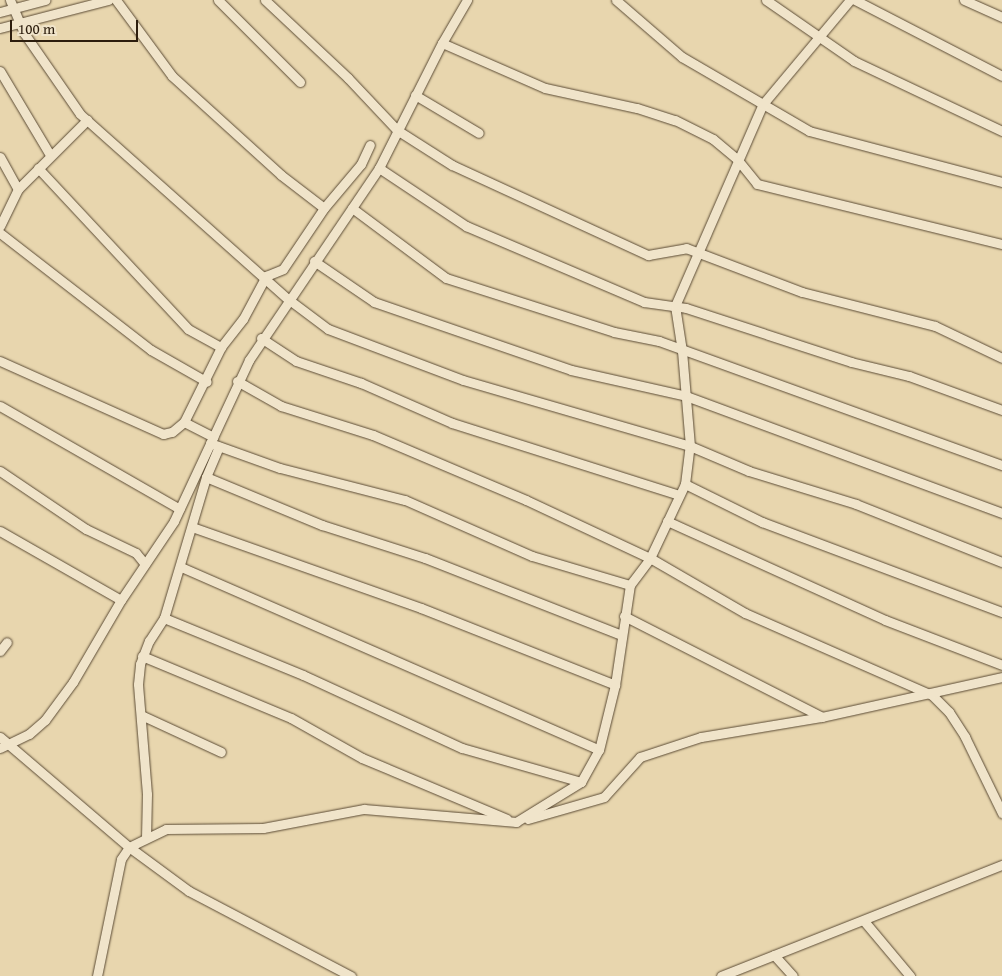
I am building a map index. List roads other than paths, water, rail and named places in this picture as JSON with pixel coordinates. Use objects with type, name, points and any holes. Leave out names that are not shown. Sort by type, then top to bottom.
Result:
[{"type":"street","points":[[10,0],[29,41],[86,120],[266,276],[288,298],[328,329],[463,380],[690,446],[749,471],[856,504],[1002,562]]},
{"type":"street","points":[[0,12],[45,0]]},
{"type":"street","points":[[0,28],[108,0]]},
{"type":"street","points":[[116,0],[172,76],[281,176],[324,208]]},
{"type":"street","points":[[218,0],[300,82]]},
{"type":"street","points":[[265,0],[348,78],[397,130],[452,165],[648,254],[686,248],[802,292],[935,326],[1002,358]]},
{"type":"street","points":[[4,747],[45,720],[74,682],[121,600],[180,509],[237,381],[261,338],[379,168],[442,43],[468,0]]},
{"type":"street","points":[[616,0],[682,57],[809,131],[1002,182]]},
{"type":"street","points":[[766,0],[854,62],[1002,132]]},
{"type":"street","points":[[516,822],[581,782],[599,750],[615,685],[630,585],[650,558],[685,484],[690,446],[682,351],[674,306],[737,159],[763,104],[850,0]]},
{"type":"street","points":[[855,0],[1002,76]]},
{"type":"street","points":[[964,0],[1002,17]]},
{"type":"street","points":[[442,43],[545,88],[638,108],[675,120],[713,139],[737,159],[757,184],[1002,244]]},
{"type":"street","points":[[0,72],[50,155]]},
{"type":"street","points":[[415,95],[479,133]]},
{"type":"street","points":[[0,226],[18,189],[86,120]]},
{"type":"street","points":[[0,361],[163,434],[172,432],[184,422],[207,382],[221,347],[243,320],[266,276],[283,268],[324,208],[361,164],[370,145]]},
{"type":"street","points":[[0,157],[18,189]]},
{"type":"street","points":[[38,168],[188,329],[221,347]]},
{"type":"street","points":[[379,168],[466,226],[644,302],[674,306],[850,362],[909,376],[1002,410]]},
{"type":"street","points":[[352,208],[446,278],[598,328],[640,335],[1002,465]]},
{"type":"street","points":[[0,233],[151,350],[207,382]]},
{"type":"street","points":[[314,261],[383,305],[571,370],[686,396],[1002,514]]},
{"type":"street","points":[[261,338],[296,361],[361,383],[452,423],[679,494]]},
{"type":"street","points":[[237,381],[281,406],[373,435],[650,558],[745,613],[932,695],[949,712],[965,737],[1002,813]]},
{"type":"street","points":[[0,406],[180,509]]},
{"type":"street","points":[[184,422],[219,447],[280,468],[405,500],[532,556],[630,585]]},
{"type":"street","points":[[146,838],[147,794],[142,766],[138,684],[142,656],[164,618],[181,567],[206,477],[219,447]]},
{"type":"street","points":[[0,470],[86,529],[136,553],[146,564]]},
{"type":"street","points":[[206,477],[322,525],[425,558],[621,635]]},
{"type":"street","points":[[685,484],[762,522],[1002,612]]},
{"type":"street","points":[[667,521],[885,620],[1002,665]]},
{"type":"street","points":[[192,527],[421,608],[615,685]]},
{"type":"street","points":[[0,532],[121,600]]},
{"type":"street","points":[[181,567],[599,750]]},
{"type":"street","points":[[624,616],[822,717]]},
{"type":"street","points":[[164,618],[294,671],[462,748],[581,782]]},
{"type":"street","points":[[0,651],[7,642]]},
{"type":"street","points":[[142,656],[291,718],[362,758],[516,822]]},
{"type":"street","points":[[97,976],[121,859],[128,847],[166,828],[263,828],[364,809],[516,822],[604,797],[640,757],[701,736],[822,717],[932,695],[1002,677]]},
{"type":"street","points":[[141,715],[221,752]]},
{"type":"street","points":[[0,737],[4,747],[128,847],[203,899],[351,976]]},
{"type":"street","points":[[721,976],[1002,865]]},
{"type":"street","points":[[864,921],[910,976]]},
{"type":"street","points":[[774,955],[793,976]]}]
